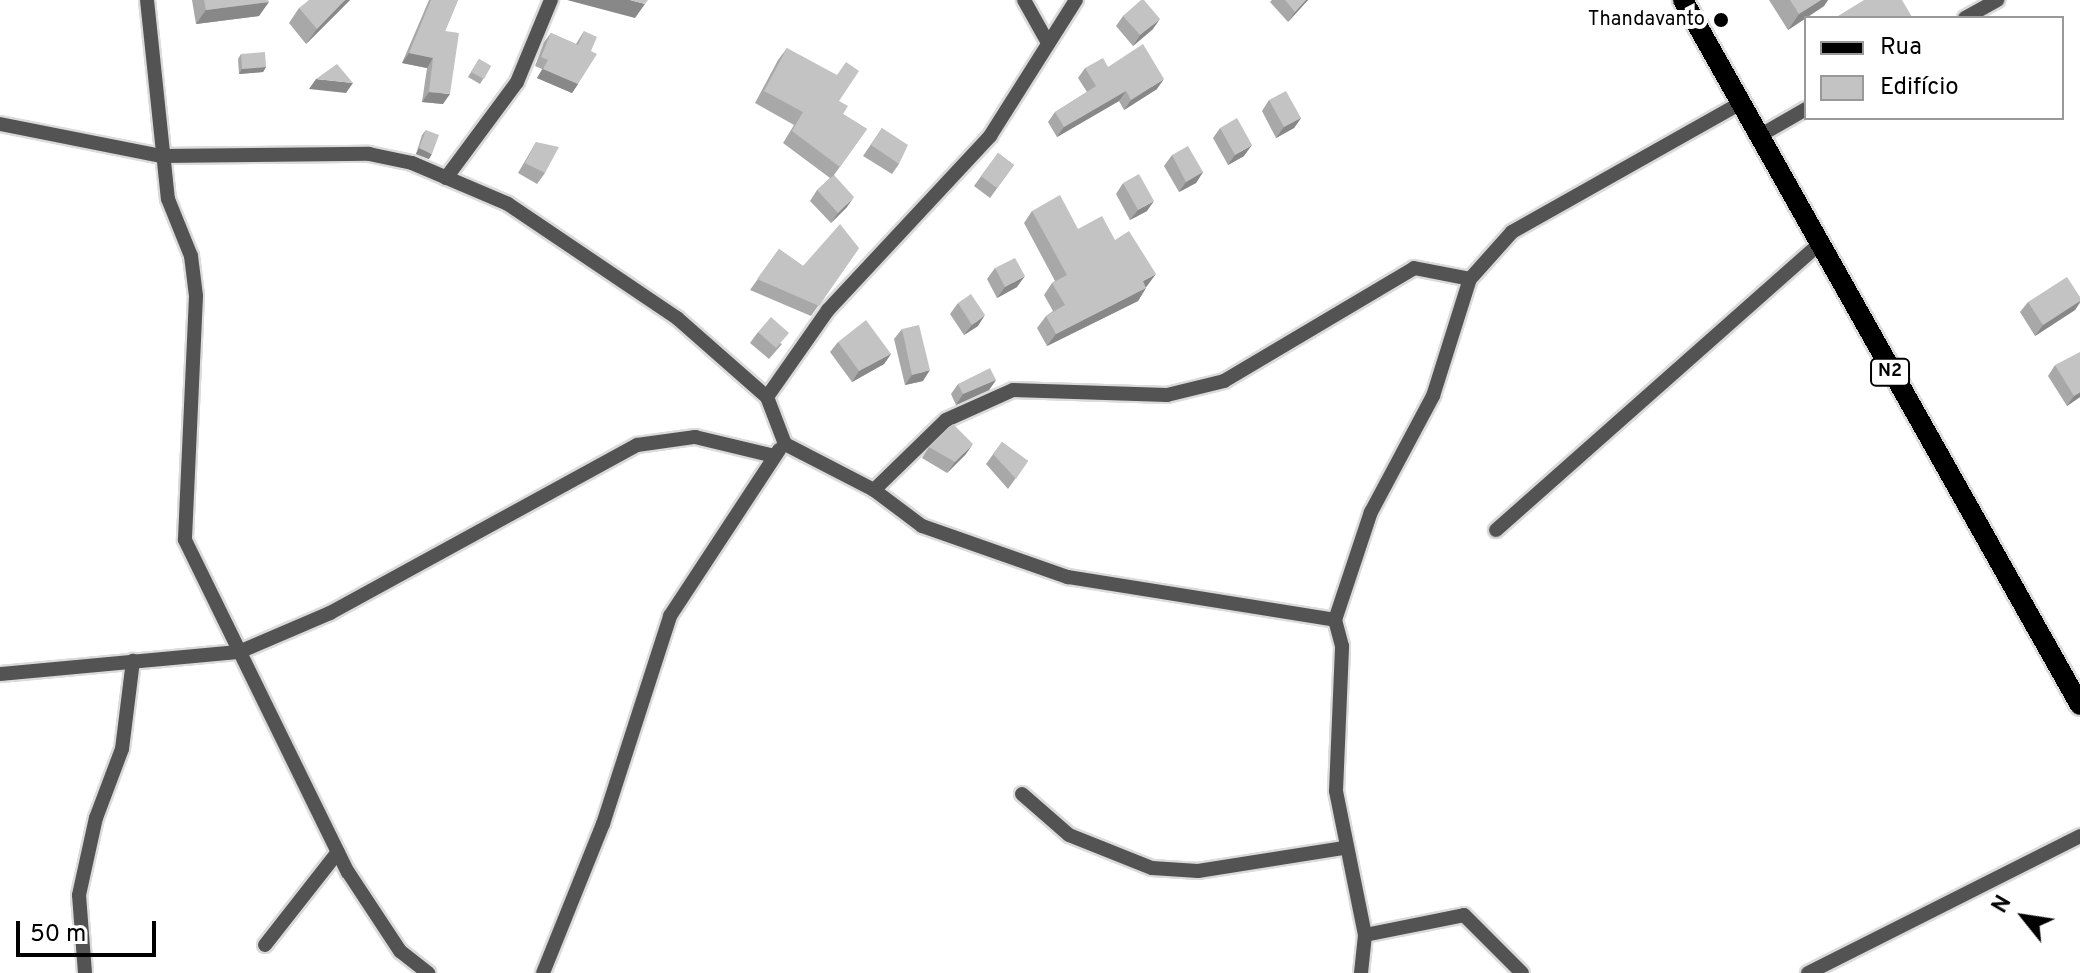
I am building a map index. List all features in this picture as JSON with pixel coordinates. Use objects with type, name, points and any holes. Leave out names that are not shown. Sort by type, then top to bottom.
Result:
[{"type":"main road","name":"N2","points":[[1683,0],[2080,705]]},
{"type":"street","points":[[147,0],[162,156],[196,296],[185,540],[338,852],[400,951],[428,973]]},
{"type":"street","points":[[446,178],[517,82],[551,0]]},
{"type":"street","points":[[1024,0],[1048,43]]},
{"type":"street","points":[[767,397],[828,310],[990,136],[1076,0]]},
{"type":"street","points":[[1969,16],[1997,0]]},
{"type":"street","points":[[1361,973],[1365,935],[1344,848],[1336,791],[1342,646],[1335,620],[1371,512],[1433,396],[1470,279],[1512,232],[1741,103]]},
{"type":"street","points":[[1759,136],[1804,110]]},
{"type":"street","points":[[0,124],[75,144],[145,147],[162,156],[369,154],[446,178],[532,218],[584,261],[677,318],[767,397],[785,444],[874,490],[952,541],[1068,577],[1335,620]]},
{"type":"street","points":[[1496,530],[1819,244]]},
{"type":"street","points":[[874,490],[946,420],[1013,390],[1167,395],[1224,381],[1414,268],[1470,279]]},
{"type":"street","points":[[0,674],[239,652],[330,613],[637,445],[695,437],[774,456]]},
{"type":"street","points":[[550,970],[670,616],[774,456],[785,444]]},
{"type":"street","points":[[85,973],[79,895],[96,818],[122,749],[133,661]]},
{"type":"street","points":[[1022,794],[1069,835],[1152,868],[1198,871],[1344,848]]},
{"type":"street","points":[[1808,973],[2080,836]]},
{"type":"street","points":[[265,945],[338,852]]},
{"type":"street","points":[[1365,935],[1464,915],[1522,973]]},
{"type":"building","points":[[204,0],[268,0],[269,2],[206,10]]},
{"type":"building","points":[[309,0],[345,0],[317,29],[299,8]]},
{"type":"building","points":[[431,0],[458,0],[445,31],[459,33],[450,94],[429,92],[433,58],[409,53]]},
{"type":"building","points":[[1141,0],[1160,19],[1140,35],[1123,16]]},
{"type":"building","points":[[1285,0],[1306,0],[1295,12]]},
{"type":"building","points":[[1790,0],[1821,0],[1799,14]]},
{"type":"building","points":[[1864,0],[1902,0],[1911,16],[1838,16]]},
{"type":"building","points":[[584,31],[597,37],[591,51],[597,54],[578,84],[543,69],[548,60],[541,57],[551,33],[578,45]]},
{"type":"building","points":[[1143,44],[1164,79],[1131,100],[1126,91],[1064,127],[1055,112],[1096,86],[1085,68],[1103,58],[1108,67]]},
{"type":"building","points":[[787,48],[837,75],[846,62],[859,71],[839,101],[848,106],[843,114],[867,129],[840,167],[792,131],[803,112],[764,91]]},
{"type":"building","points":[[265,52],[266,67],[242,69],[241,54]]},
{"type":"building","points":[[479,59],[491,66],[484,79],[471,72]]},
{"type":"building","points":[[337,64],[353,83],[316,79]]},
{"type":"building","points":[[1286,91],[1301,118],[1284,127],[1269,100]]},
{"type":"building","points":[[1237,118],[1252,145],[1235,155],[1220,128]]},
{"type":"building","points":[[882,128],[908,145],[899,164],[871,145]]},
{"type":"building","points":[[426,130],[439,135],[432,154],[419,148]]},
{"type":"building","points":[[536,142],[559,147],[545,173],[525,163]]},
{"type":"building","points":[[1188,146],[1203,172],[1186,182],[1172,155]]},
{"type":"building","points":[[998,153],[1014,165],[997,188],[981,176]]},
{"type":"building","points":[[1139,174],[1154,201],[1138,210],[1123,183]]},
{"type":"building","points":[[834,175],[854,197],[838,213],[817,190]]},
{"type":"building","points":[[1060,195],[1078,229],[1102,216],[1115,240],[1129,231],[1156,274],[1143,281],[1146,288],[1056,334],[1046,316],[1065,305],[1052,283],[1067,275],[1032,211]]},
{"type":"building","points":[[840,224],[859,248],[819,306],[757,279],[779,249],[803,266]]},
{"type":"building","points":[[1015,258],[1025,276],[1005,287],[995,268]]},
{"type":"building","points":[[2067,277],[2080,301],[2043,325],[2028,302]]},
{"type":"building","points":[[971,294],[985,315],[972,325],[958,303]]},
{"type":"building","points":[[771,317],[789,333],[776,348],[758,332]]},
{"type":"building","points":[[866,320],[891,354],[859,371],[838,342]]},
{"type":"building","points":[[919,325],[930,370],[912,375],[902,329]]},
{"type":"building","points":[[2080,352],[2080,392],[2074,396],[2055,365]]},
{"type":"building","points":[[990,368],[996,380],[963,394],[958,384]]},
{"type":"building","points":[[953,424],[973,444],[955,462],[929,447]]},
{"type":"building","points":[[1002,442],[1028,461],[1016,479],[993,454]]},
{"type":"place","name":"Thandavanto","points":[[1721,20]]}]
